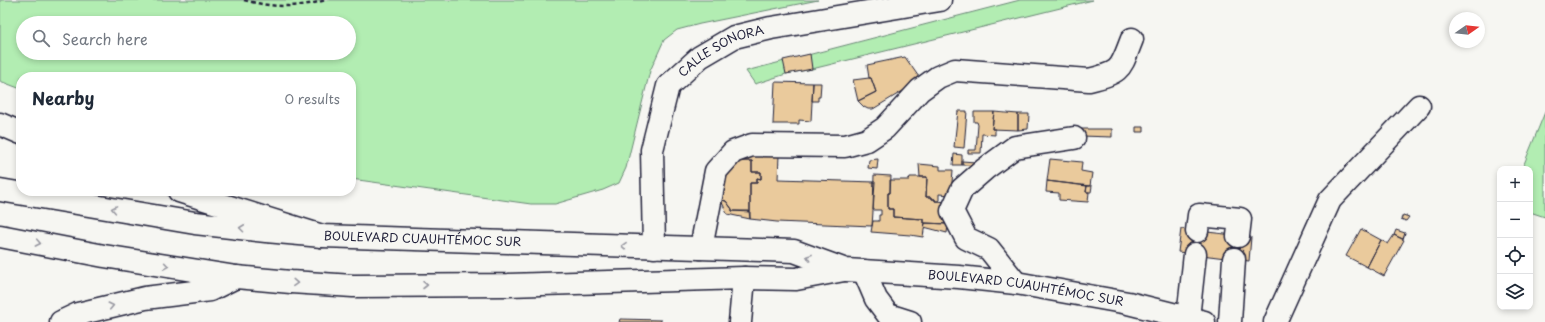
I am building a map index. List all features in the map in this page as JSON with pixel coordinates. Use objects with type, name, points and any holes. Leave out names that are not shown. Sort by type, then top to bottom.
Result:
[{"type":"main road","name":"CALLE SONORA","points":[[654,247],[652,150],[668,86],[700,57],[734,37],[771,28],[940,0]]},
{"type":"main road","points":[[700,248],[716,171],[734,152],[752,145],[845,146],[867,140],[885,128],[920,90],[938,77],[956,70],[1089,80],[1109,76],[1121,67],[1132,39]]},
{"type":"main road","points":[[1275,322],[1330,200],[1419,106]]},
{"type":"main road","points":[[0,124],[16,131]]},
{"type":"main road","points":[[1016,283],[989,249],[966,238],[952,212],[962,189],[984,169],[1015,147],[1074,138]]},
{"type":"main road","name":"BOULEVARD CUAUHTÉMOC SUR","points":[[0,190],[16,193]]},
{"type":"main road","name":"BOULEVARD CUAUHTÉMOC SUR","points":[[36,196],[196,223],[322,236],[794,251],[855,271]]},
{"type":"main road","points":[[195,196],[322,236]]},
{"type":"main road","points":[[1197,231],[1198,215],[1240,219],[1238,236]]},
{"type":"main road","name":"BOULEVARD CUAUHTÉMOC SUR","points":[[0,236],[104,256],[236,277],[353,286],[508,285],[744,278],[796,280],[855,271],[959,277],[1016,283],[1128,303],[1196,320]]},
{"type":"main road","points":[[1195,254],[1196,320]]},
{"type":"main road","points":[[1230,322],[1234,259]]},
{"type":"main road","points":[[855,271],[888,315],[910,322]]},
{"type":"main road","points":[[61,322],[78,314],[145,298],[210,290],[236,277]]},
{"type":"main road","points":[[740,322],[744,278]]},
{"type":"path","points":[[244,0],[280,7],[312,4],[326,0]]},
{"type":"green space","points":[[0,0],[818,0],[700,24],[677,30],[664,40],[650,71],[626,168],[619,183],[603,190],[555,204],[531,204],[356,180],[356,72],[16,72],[16,87],[0,81]]},
{"type":"green space","points":[[1020,0],[1093,0],[812,69],[786,74],[755,84],[746,71]]},
{"type":"green space","points":[[1545,112],[1545,217],[1533,213],[1533,166],[1523,166]]},
{"type":"building","points":[[810,54],[812,69],[786,74],[783,60]]},
{"type":"building","points":[[905,57],[921,80],[873,109],[864,107],[858,101],[876,92],[871,78],[869,78],[867,65]]},
{"type":"building","points":[[871,78],[876,92],[858,101],[853,80]]},
{"type":"building","points":[[775,82],[813,83],[811,121],[799,120],[799,124],[773,124]]},
{"type":"building","points":[[813,83],[821,83],[820,97],[818,97],[818,101],[812,101]]},
{"type":"building","points":[[958,111],[967,111],[964,148],[954,147]]},
{"type":"building","points":[[974,112],[994,112],[992,129],[995,129],[995,135],[982,134],[981,153],[968,153],[968,150],[976,150],[978,125],[977,122],[974,122]]},
{"type":"building","points":[[994,112],[1018,114],[1018,130],[992,129]]},
{"type":"building","points":[[1018,114],[1029,114],[1028,129],[1018,130]]},
{"type":"building","points":[[1136,127],[1144,127],[1144,132],[1136,132]]},
{"type":"building","points":[[1081,129],[1112,129],[1112,137],[1081,136]]},
{"type":"building","points":[[750,153],[779,155],[778,179],[875,182],[872,226],[777,222],[750,219],[750,183],[757,183],[757,178],[761,179],[761,172],[752,172],[752,161],[739,161]]},
{"type":"building","points":[[954,154],[962,155],[962,165],[953,165]]},
{"type":"building","points":[[878,159],[877,169],[868,168],[869,160]]},
{"type":"building","points":[[1050,159],[1082,162],[1081,171],[1092,173],[1090,186],[1047,181]]},
{"type":"building","points":[[739,161],[752,161],[752,172],[761,172],[761,179],[757,178],[757,183],[750,183],[750,212],[732,211],[726,201],[721,200],[728,171]]},
{"type":"building","points":[[962,161],[989,163],[989,166],[962,165]]},
{"type":"building","points":[[919,164],[940,166],[940,170],[953,170],[951,195],[939,194],[939,201],[935,201],[932,197],[926,197],[927,177],[920,177]]},
{"type":"building","points":[[874,175],[891,176],[890,193],[888,193],[888,209],[893,209],[893,217],[923,219],[923,223],[925,223],[923,237],[871,232],[873,221],[879,221],[879,215],[881,215],[881,210],[873,210]]},
{"type":"building","points":[[910,177],[927,177],[926,197],[932,197],[935,201],[951,202],[948,224],[923,223],[923,219],[893,217],[893,209],[888,209],[890,180],[909,180]]},
{"type":"building","points":[[1047,181],[1087,186],[1086,192],[1089,192],[1088,202],[1059,200],[1059,193],[1046,192]]},
{"type":"building","points":[[1087,186],[1092,186],[1091,192],[1086,192]]},
{"type":"building","points":[[721,200],[726,201],[732,211],[749,211],[750,219],[727,214]]},
{"type":"building","points":[[1403,215],[1409,217],[1406,221],[1401,219]]},
{"type":"building","points":[[925,223],[948,224],[947,233],[924,227]]},
{"type":"building","points":[[1181,229],[1251,237],[1249,261],[1178,252]]},
{"type":"building","points":[[1361,229],[1381,240],[1367,267],[1346,256]]},
{"type":"building","points":[[1396,230],[1405,233],[1403,239],[1394,235]]},
{"type":"building","points":[[1394,235],[1404,240],[1384,276],[1367,267],[1381,240],[1388,244]]},
{"type":"building","points":[[620,319],[661,320],[661,322],[619,322]]}]
